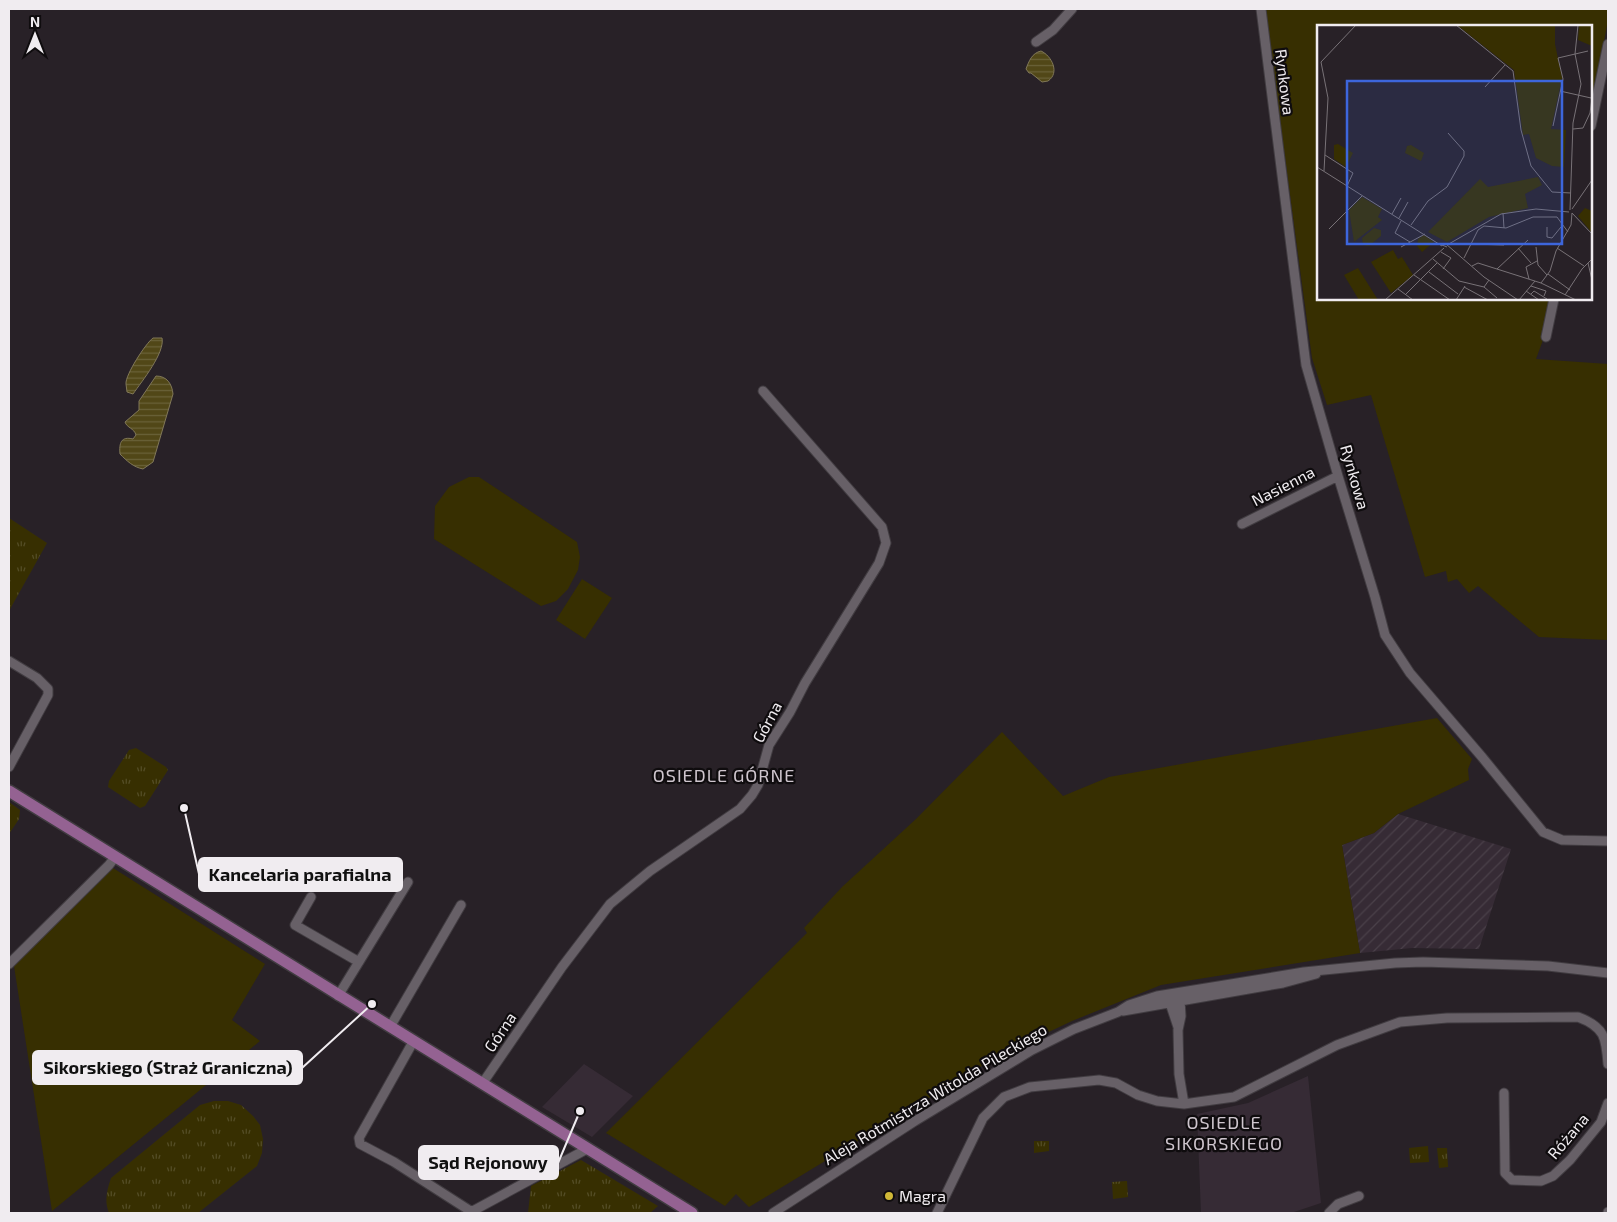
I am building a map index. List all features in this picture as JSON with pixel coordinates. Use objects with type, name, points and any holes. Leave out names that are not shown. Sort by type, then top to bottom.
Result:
[{"type":"main road","points":[[9,791],[690,1213]]},
{"type":"street","points":[[1036,42],[1053,30],[1072,9]]},
{"type":"street","name":"Rynkowa","points":[[1261,9],[1306,365],[1375,597],[1384,635],[1410,673],[1543,832],[1562,840],[1608,841]]},
{"type":"street","points":[[1592,122],[1605,77],[1608,44]]},
{"type":"street","points":[[1546,337],[1554,300]]},
{"type":"street","name":"Górna","points":[[482,1084],[562,967],[610,904],[650,871],[740,809],[752,795],[758,785],[769,745],[879,563],[886,543],[882,527],[763,391]]},
{"type":"street","name":"Nasienna","points":[[1242,524],[1338,476]]},
{"type":"street","points":[[9,661],[37,678],[48,689],[48,695],[9,768]]},
{"type":"street","points":[[9,964],[115,857]]},
{"type":"street","points":[[338,996],[408,882]]},
{"type":"street","points":[[311,897],[295,925],[359,962]]},
{"type":"street","points":[[390,1027],[461,905]]},
{"type":"street","name":"Aleja Rotmistrza Witolda Pileckiego","points":[[772,1213],[1032,1050],[1074,1029],[1118,1012],[1129,1005],[1157,996],[1295,973],[1423,962],[1548,966],[1608,973]]},
{"type":"street","name":"Aleja Rotmistrza Witolda Pileckiego","points":[[1118,1012],[1283,983],[1305,978],[1322,971]]},
{"type":"street","points":[[1174,992],[1180,1000],[1181,1016],[1178,1030],[1179,1074],[1184,1104]]},
{"type":"street","points":[[1174,992],[1170,1002],[1178,1030]]},
{"type":"street","points":[[937,1213],[983,1118],[1004,1097],[1030,1087],[1099,1080],[1116,1084],[1147,1098],[1184,1104],[1234,1097],[1337,1045],[1400,1022],[1447,1018],[1578,1017],[1589,1021],[1600,1030],[1607,1044],[1608,1064]]},
{"type":"street","points":[[413,1042],[370,1116],[359,1138],[360,1144],[394,1162],[470,1212],[587,1149]]},
{"type":"street","name":"Różana","points":[[1504,1094],[1505,1173],[1512,1180],[1541,1181],[1553,1176],[1570,1160],[1601,1122],[1608,1103]]},
{"type":"street","points":[[1329,1213],[1338,1204],[1359,1196]]},
{"type":"shaded area","points":[[1041,51],[1051,61],[1054,69],[1052,78],[1042,82],[1026,69],[1033,55]]},
{"type":"shaded area","points":[[153,338],[162,338],[157,359],[133,394],[127,392],[126,384],[132,367],[141,352]]},
{"type":"shaded area","points":[[156,376],[163,377],[168,381],[173,394],[153,462],[143,469],[133,465],[123,457],[120,454],[120,447],[123,440],[133,439],[136,435],[125,422],[139,410],[139,401]]},
{"type":"shaded area","points":[[1398,814],[1511,849],[1479,949],[1412,948],[1360,953],[1342,845],[1374,833]]},
{"type":"shaded area","points":[[584,1064],[633,1096],[592,1137],[542,1107]]},
{"type":"shaded area","points":[[1308,1076],[1321,1203],[1291,1213],[1201,1213],[1197,1114],[1248,1103]]},
{"type":"green space","points":[[1265,9],[1608,9],[1608,20],[1592,105],[1592,25],[1317,25],[1317,300],[1554,300],[1550,321],[1536,359],[1608,364],[1608,640],[1539,637],[1478,586],[1469,593],[1457,579],[1448,582],[1446,571],[1425,577],[1371,395],[1327,405],[1312,358]]},
{"type":"green space","points":[[469,477],[479,477],[577,542],[580,557],[578,570],[568,589],[556,601],[541,606],[434,539],[435,506],[449,487]]},
{"type":"green space","points":[[9,518],[47,543],[9,611]]},
{"type":"green space","points":[[582,579],[612,598],[585,639],[556,620]]},
{"type":"green space","points":[[1437,718],[1472,759],[1468,769],[1469,780],[1398,814],[1374,833],[1342,845],[1360,953],[1161,985],[1072,1021],[1000,1055],[749,1207],[736,1194],[725,1206],[606,1133],[807,933],[804,928],[842,887],[916,819],[1002,732],[1063,796],[1109,777]]},
{"type":"green space","points":[[136,748],[168,770],[145,806],[140,808],[108,787],[109,781],[129,750]]},
{"type":"green space","points":[[9,802],[20,810],[19,819],[9,834]]},
{"type":"green space","points":[[113,868],[265,964],[232,1020],[260,1041],[52,1211],[14,966]]},
{"type":"green space","points":[[214,1101],[228,1101],[241,1105],[260,1125],[263,1139],[262,1153],[257,1166],[198,1213],[109,1213],[107,1195],[111,1178],[200,1105]]},
{"type":"green space","points":[[1034,1141],[1049,1141],[1049,1151],[1034,1153]]},
{"type":"green space","points":[[1428,1146],[1429,1162],[1410,1163],[1409,1148]]},
{"type":"green space","points":[[1437,1148],[1447,1148],[1448,1167],[1439,1168]]},
{"type":"green space","points":[[581,1160],[658,1206],[650,1213],[528,1213],[531,1186]]},
{"type":"green space","points":[[1127,1181],[1128,1197],[1113,1199],[1112,1182]]},
{"type":"place","name":"Kancelaria parafialna","points":[[184,808]]},
{"type":"place","name":"Sikorskiego (Straż Graniczna)","points":[[372,1004]]},
{"type":"place","name":"Sąd Rejonowy","points":[[580,1111]]},
{"type":"place","name":"Magra","points":[[889,1196]]},
{"type":"district","name":"OSIEDLE GÓRNE","points":[[724,776]]},
{"type":"district","name":"OSIEDLE SIKORSKIEGO","points":[[1224,1133]]}]
